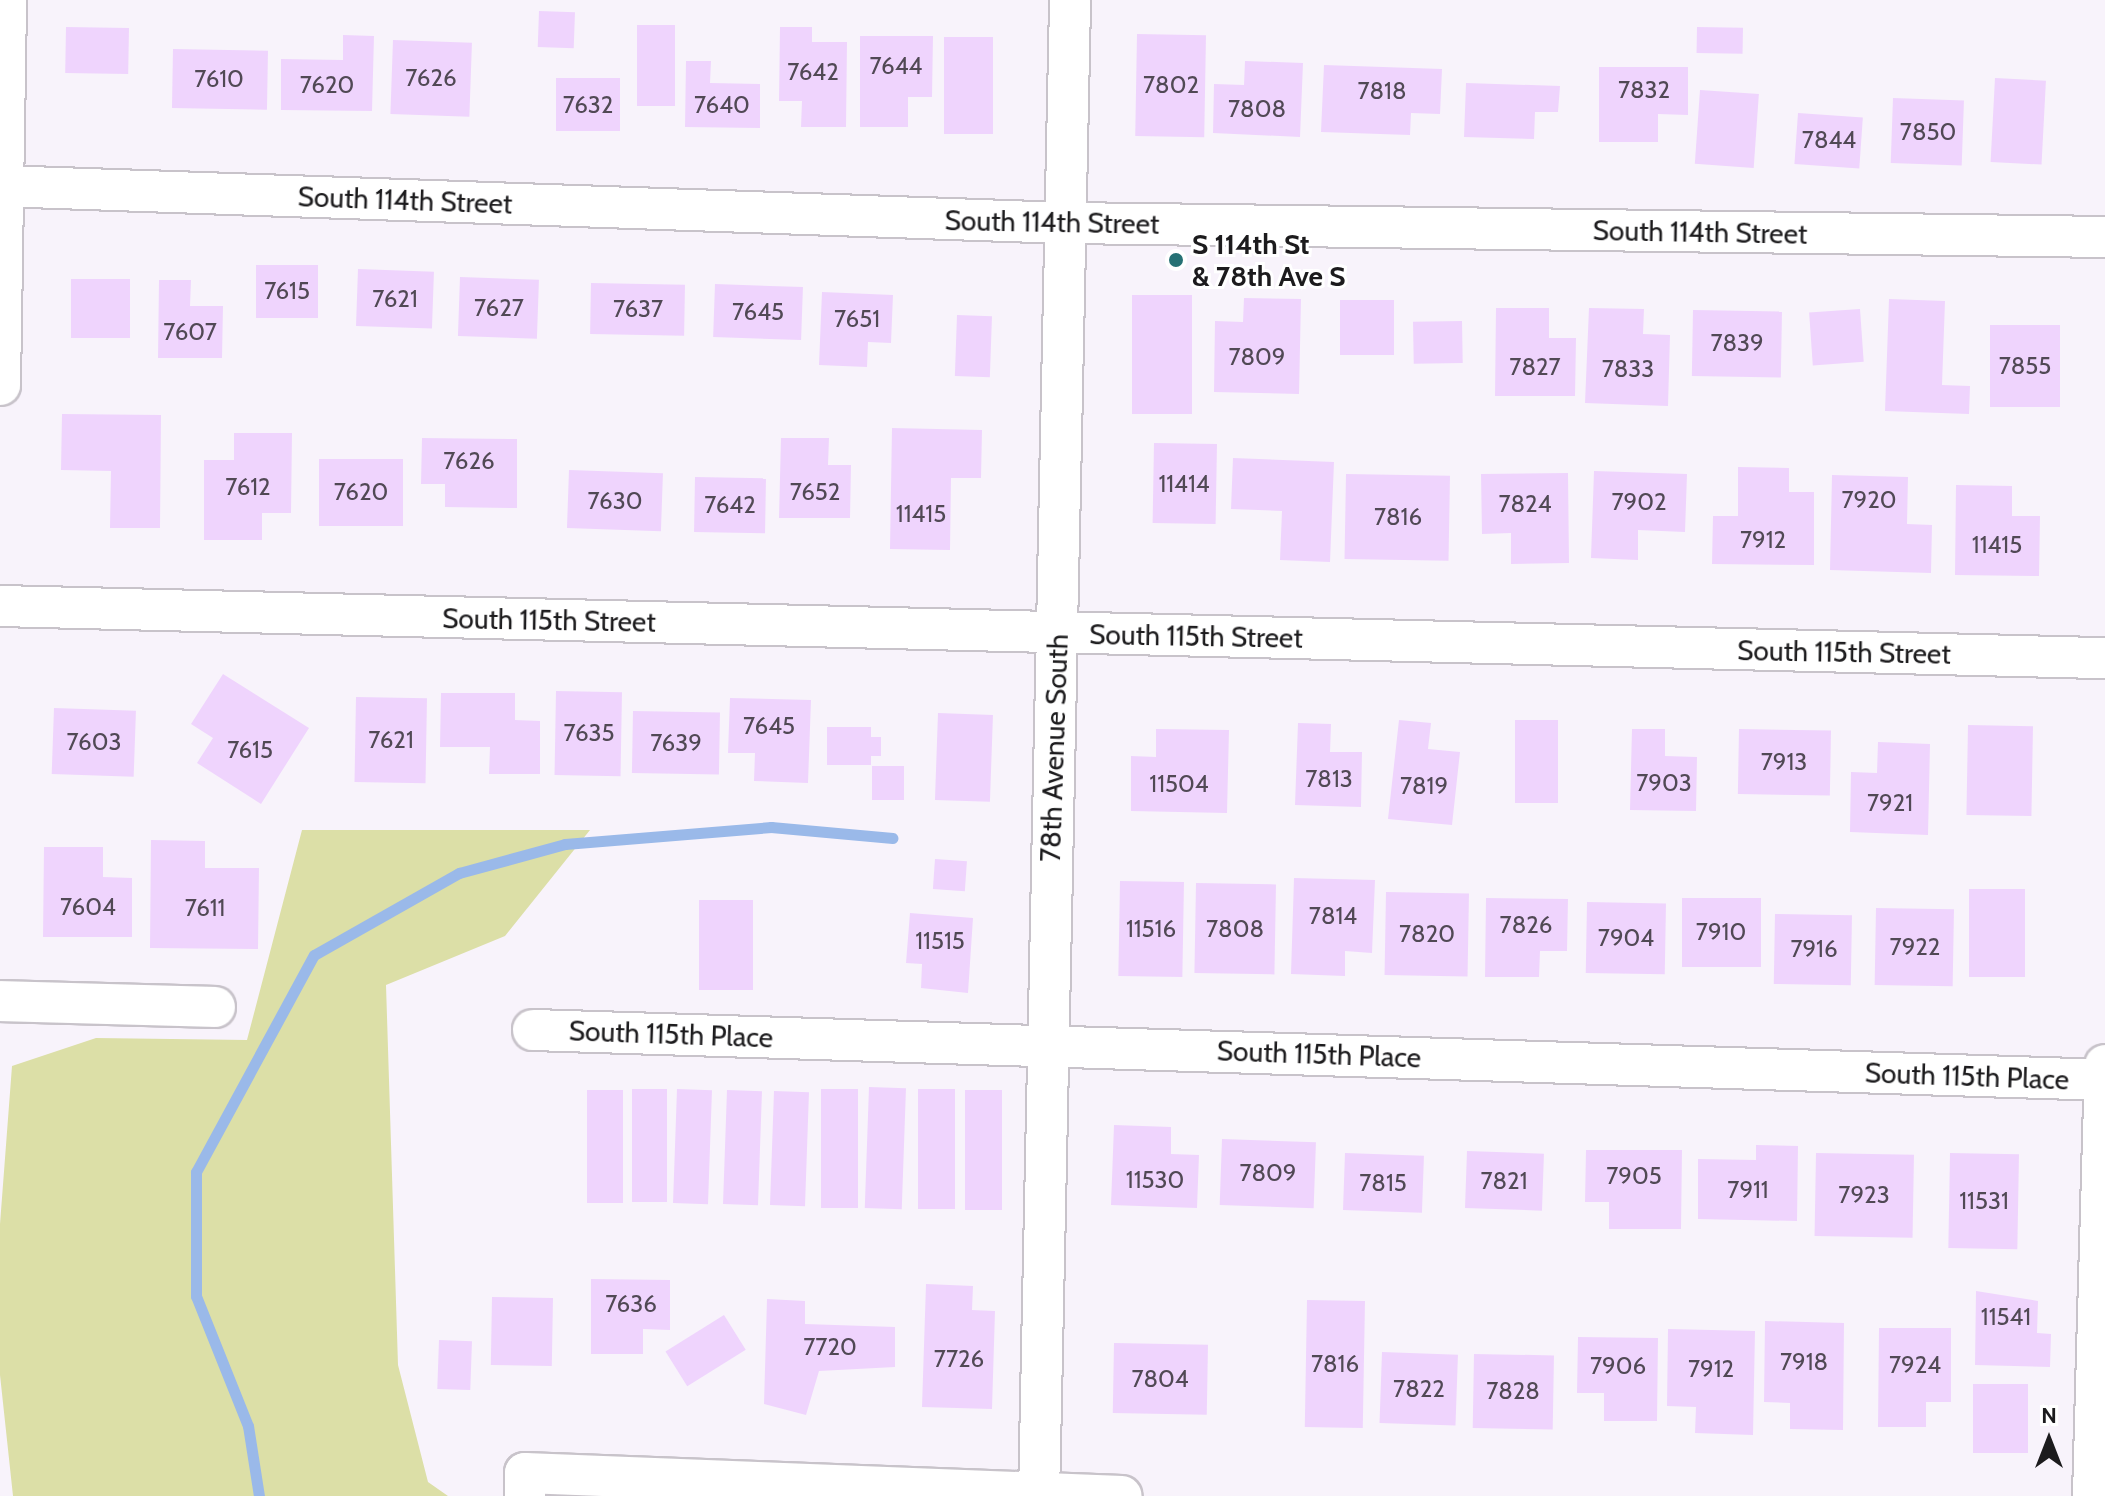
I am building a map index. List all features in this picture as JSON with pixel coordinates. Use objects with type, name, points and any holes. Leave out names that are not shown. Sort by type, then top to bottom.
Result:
[{"type":"street","points":[[0,385],[6,0]]},
{"type":"street","name":"78th Avenue South","points":[[1039,1495],[1070,0]]},
{"type":"street","name":"South 114th Street","points":[[2,186],[1067,223],[2105,237]]},
{"type":"street","name":"South 115th Street","points":[[0,606],[2105,658]]},
{"type":"street","points":[[0,1001],[215,1007]]},
{"type":"street","name":"South 115th Place","points":[[533,1030],[2105,1080]]},
{"type":"street","points":[[2093,1496],[2105,1065]]},
{"type":"street","points":[[525,1484],[1122,1496]]},
{"type":"green space","points":[[302,830],[590,830],[505,936],[386,985],[398,1365],[428,1482],[448,1496],[13,1496],[0,1375],[0,1224],[12,1066],[96,1038],[247,1040]]},
{"type":"building","points":[[539,11],[575,12],[574,48],[538,47]]},
{"type":"building","points":[[637,25],[675,25],[675,106],[637,106]]},
{"type":"building","points":[[66,27],[129,28],[128,74],[65,73]]},
{"type":"building","points":[[780,27],[812,27],[812,42],[847,42],[846,127],[801,127],[802,101],[779,101]]},
{"type":"building","points":[[1697,27],[1743,28],[1743,54],[1697,53]]},
{"type":"building","points":[[1137,34],[1206,35],[1204,137],[1135,136]]},
{"type":"building","points":[[343,35],[374,36],[372,111],[281,110],[281,59],[343,60]]},
{"type":"building","points":[[860,36],[933,36],[932,97],[908,97],[908,127],[860,127]]},
{"type":"building","points":[[944,37],[993,37],[993,134],[944,134]]},
{"type":"building","points":[[393,40],[472,43],[469,117],[390,114]]},
{"type":"building","points":[[173,49],[268,51],[267,110],[172,108]]},
{"type":"building","points":[[686,61],[711,61],[710,83],[760,84],[760,128],[685,127]]},
{"type":"building","points":[[1245,61],[1303,63],[1300,137],[1213,133],[1214,84],[1244,85]]},
{"type":"building","points":[[1324,65],[1442,69],[1440,114],[1411,113],[1410,135],[1321,132]]},
{"type":"building","points":[[1599,67],[1688,67],[1688,115],[1658,114],[1658,142],[1599,142]]},
{"type":"building","points":[[556,78],[620,78],[620,131],[556,131]]},
{"type":"building","points":[[1995,78],[2046,81],[2042,165],[1991,162]]},
{"type":"building","points":[[1466,83],[1560,86],[1558,112],[1535,112],[1534,139],[1464,137]]},
{"type":"building","points":[[1700,90],[1759,94],[1754,168],[1695,164]]},
{"type":"building","points":[[1893,98],[1964,100],[1962,165],[1891,163]]},
{"type":"building","points":[[1798,113],[1863,118],[1859,168],[1794,164]]},
{"type":"building","points":[[256,265],[318,265],[318,318],[256,318]]},
{"type":"building","points":[[358,269],[434,272],[432,329],[356,326]]},
{"type":"building","points":[[460,277],[539,280],[537,339],[458,336]]},
{"type":"building","points":[[71,279],[130,279],[130,338],[71,338]]},
{"type":"building","points":[[159,280],[191,280],[190,306],[223,306],[222,358],[158,358]]},
{"type":"building","points":[[591,283],[685,285],[684,336],[590,334]]},
{"type":"building","points":[[715,284],[803,287],[801,340],[713,337]]},
{"type":"building","points":[[822,292],[893,295],[891,343],[868,342],[867,367],[819,365]]},
{"type":"building","points":[[1132,295],[1192,295],[1192,414],[1132,414]]},
{"type":"building","points":[[1244,298],[1301,299],[1299,394],[1214,392],[1215,321],[1243,322]]},
{"type":"building","points":[[1889,299],[1945,301],[1942,385],[1970,386],[1969,414],[1885,411]]},
{"type":"building","points":[[1340,300],[1394,300],[1394,355],[1340,355]]},
{"type":"building","points":[[1496,308],[1549,308],[1549,338],[1576,338],[1575,396],[1495,396]]},
{"type":"building","points":[[1589,308],[1644,309],[1643,334],[1670,335],[1668,406],[1585,403]]},
{"type":"building","points":[[1860,309],[1864,362],[1813,365],[1809,313]]},
{"type":"building","points":[[1693,310],[1782,312],[1781,378],[1692,376]]},
{"type":"building","points":[[957,315],[992,316],[990,377],[955,376]]},
{"type":"building","points":[[1462,321],[1463,363],[1414,364],[1413,322]]},
{"type":"building","points":[[1990,325],[2060,325],[2060,407],[1990,407]]},
{"type":"building","points":[[62,414],[161,415],[160,528],[110,528],[111,471],[61,470]]},
{"type":"building","points":[[892,428],[982,430],[981,478],[951,478],[950,550],[890,549]]},
{"type":"building","points":[[234,433],[292,433],[291,513],[262,513],[262,540],[204,540],[204,460],[234,460]]},
{"type":"building","points":[[422,438],[517,439],[517,508],[445,507],[445,484],[421,484]]},
{"type":"building","points":[[781,438],[829,438],[828,465],[851,465],[850,518],[779,518]]},
{"type":"building","points":[[1154,443],[1217,444],[1216,524],[1153,523]]},
{"type":"building","points":[[1233,458],[1334,462],[1330,562],[1280,560],[1282,511],[1231,509]]},
{"type":"building","points":[[319,459],[403,459],[403,526],[319,526]]},
{"type":"building","points":[[1738,467],[1789,468],[1789,492],[1814,492],[1814,565],[1712,564],[1713,516],[1738,516]]},
{"type":"building","points":[[569,470],[663,473],[661,531],[567,528]]},
{"type":"building","points":[[1594,471],[1687,474],[1685,532],[1638,530],[1638,560],[1591,558]]},
{"type":"building","points":[[1568,473],[1569,563],[1511,564],[1511,533],[1482,534],[1481,474]]},
{"type":"building","points":[[1346,474],[1450,476],[1449,561],[1345,559]]},
{"type":"building","points":[[1832,475],[1908,477],[1907,524],[1932,525],[1931,573],[1830,570]]},
{"type":"building","points":[[695,477],[766,478],[765,533],[694,532]]},
{"type":"building","points":[[1956,485],[2012,486],[2012,516],[2040,516],[2039,576],[1955,575]]},
{"type":"building","points":[[223,674],[309,728],[261,804],[197,763],[213,738],[191,724]]},
{"type":"building","points":[[556,691],[622,692],[621,776],[555,775]]},
{"type":"building","points":[[441,693],[515,693],[515,720],[540,721],[540,774],[489,774],[490,747],[440,747]]},
{"type":"building","points":[[356,697],[427,698],[426,783],[355,782]]},
{"type":"building","points":[[730,698],[811,700],[808,783],[754,781],[755,753],[728,753]]},
{"type":"building","points":[[54,708],[136,711],[134,777],[52,774]]},
{"type":"building","points":[[633,711],[720,713],[719,775],[632,773]]},
{"type":"building","points":[[938,713],[993,715],[990,802],[935,800]]},
{"type":"building","points":[[1399,720],[1431,723],[1428,749],[1460,752],[1452,825],[1388,819]]},
{"type":"building","points":[[1515,720],[1558,720],[1558,803],[1515,803]]},
{"type":"building","points":[[1298,723],[1331,724],[1330,752],[1362,752],[1361,807],[1295,805]]},
{"type":"building","points":[[1968,725],[2033,726],[2031,816],[1966,815]]},
{"type":"building","points":[[827,727],[871,727],[871,737],[881,737],[881,756],[871,756],[871,765],[827,765]]},
{"type":"building","points":[[1156,729],[1229,730],[1227,813],[1131,811],[1131,756],[1156,757]]},
{"type":"building","points":[[1632,729],[1665,729],[1665,756],[1697,757],[1696,811],[1630,810]]},
{"type":"building","points":[[1739,729],[1831,731],[1830,796],[1738,794]]},
{"type":"building","points":[[1878,742],[1930,744],[1928,835],[1850,832],[1851,772],[1877,773]]},
{"type":"building","points":[[872,766],[904,766],[904,800],[872,800]]},
{"type":"building","points":[[151,840],[205,841],[205,868],[259,868],[258,949],[150,948]]},
{"type":"building","points":[[44,847],[103,847],[103,877],[132,878],[132,937],[43,937]]},
{"type":"building","points":[[935,859],[967,861],[965,891],[933,889]]},
{"type":"building","points":[[1294,878],[1375,880],[1372,953],[1345,951],[1345,976],[1291,974]]},
{"type":"building","points":[[1120,881],[1184,882],[1182,977],[1118,976]]},
{"type":"building","points":[[1196,883],[1276,884],[1274,974],[1194,973]]},
{"type":"building","points":[[1969,889],[2025,889],[2025,977],[1969,977]]},
{"type":"building","points":[[1386,892],[1469,893],[1468,976],[1385,975]]},
{"type":"building","points":[[1486,898],[1568,899],[1567,951],[1540,951],[1539,977],[1485,977]]},
{"type":"building","points":[[1682,898],[1761,898],[1761,967],[1682,967]]},
{"type":"building","points":[[699,900],[753,900],[753,990],[699,990]]},
{"type":"building","points":[[1587,902],[1666,903],[1665,974],[1586,973]]},
{"type":"building","points":[[1876,908],[1954,909],[1953,986],[1875,985]]},
{"type":"building","points":[[910,913],[973,918],[968,993],[921,988],[922,964],[906,963]]},
{"type":"building","points":[[1775,914],[1852,915],[1851,985],[1774,984]]},
{"type":"building","points":[[869,1087],[906,1088],[902,1209],[865,1208]]},
{"type":"building","points":[[632,1089],[667,1089],[667,1202],[632,1202]]},
{"type":"building","points":[[677,1089],[712,1090],[708,1204],[673,1203]]},
{"type":"building","points":[[821,1089],[858,1089],[858,1208],[821,1208]]},
{"type":"building","points":[[918,1089],[955,1089],[955,1209],[918,1209]]},
{"type":"building","points":[[587,1090],[623,1090],[623,1203],[587,1203]]},
{"type":"building","points":[[727,1090],[762,1091],[758,1205],[723,1204]]},
{"type":"building","points":[[965,1090],[1002,1090],[1002,1210],[965,1210]]},
{"type":"building","points":[[774,1091],[809,1092],[805,1206],[770,1205]]},
{"type":"building","points":[[1114,1125],[1171,1127],[1171,1154],[1199,1155],[1197,1208],[1111,1205]]},
{"type":"building","points":[[1222,1139],[1316,1142],[1314,1208],[1220,1205]]},
{"type":"building","points":[[1756,1145],[1798,1146],[1797,1221],[1698,1219],[1698,1159],[1756,1160]]},
{"type":"building","points":[[1586,1150],[1682,1150],[1681,1229],[1609,1229],[1609,1202],[1585,1202]]},
{"type":"building","points":[[1467,1151],[1544,1154],[1542,1211],[1465,1208]]},
{"type":"building","points":[[1345,1153],[1424,1156],[1422,1213],[1343,1210]]},
{"type":"building","points":[[1816,1153],[1914,1155],[1913,1238],[1815,1236]]},
{"type":"building","points":[[1950,1153],[2019,1154],[2017,1249],[1948,1248]]},
{"type":"building","points":[[591,1279],[670,1280],[670,1330],[643,1329],[643,1354],[591,1354]]},
{"type":"building","points":[[926,1284],[973,1286],[972,1310],[995,1311],[992,1409],[922,1407]]},
{"type":"building","points":[[1976,1291],[2038,1301],[2037,1333],[2051,1334],[2050,1367],[1975,1365]]},
{"type":"building","points":[[492,1297],[553,1298],[552,1366],[491,1365]]},
{"type":"building","points":[[767,1299],[805,1301],[805,1324],[895,1327],[895,1367],[819,1371],[806,1415],[764,1404]]},
{"type":"building","points":[[1307,1300],[1365,1301],[1363,1428],[1305,1427]]},
{"type":"building","points":[[724,1315],[746,1350],[687,1386],[665,1352]]},
{"type":"building","points":[[1765,1321],[1844,1323],[1843,1430],[1790,1429],[1790,1403],[1764,1402]]},
{"type":"building","points":[[1879,1328],[1951,1328],[1951,1402],[1926,1402],[1926,1427],[1878,1427]]},
{"type":"building","points":[[1668,1329],[1755,1331],[1753,1435],[1695,1433],[1696,1407],[1667,1406]]},
{"type":"building","points":[[1578,1337],[1658,1338],[1657,1421],[1604,1421],[1604,1393],[1577,1393]]},
{"type":"building","points":[[439,1340],[472,1341],[470,1390],[437,1389]]},
{"type":"building","points":[[1114,1343],[1208,1345],[1207,1415],[1113,1413]]},
{"type":"building","points":[[1382,1352],[1458,1355],[1455,1426],[1380,1423]]},
{"type":"building","points":[[1474,1354],[1554,1355],[1553,1429],[1473,1428]]},
{"type":"building","points":[[1973,1384],[2028,1384],[2028,1453],[1973,1453]]},
{"type":"waterway","points":[[259,1496],[248,1426],[196,1296],[196,1172],[314,955],[459,873],[565,844],[771,827],[893,838]]},
{"type":"place","name":"S 114th St & 78th Ave S","points":[[1176,260]]}]
